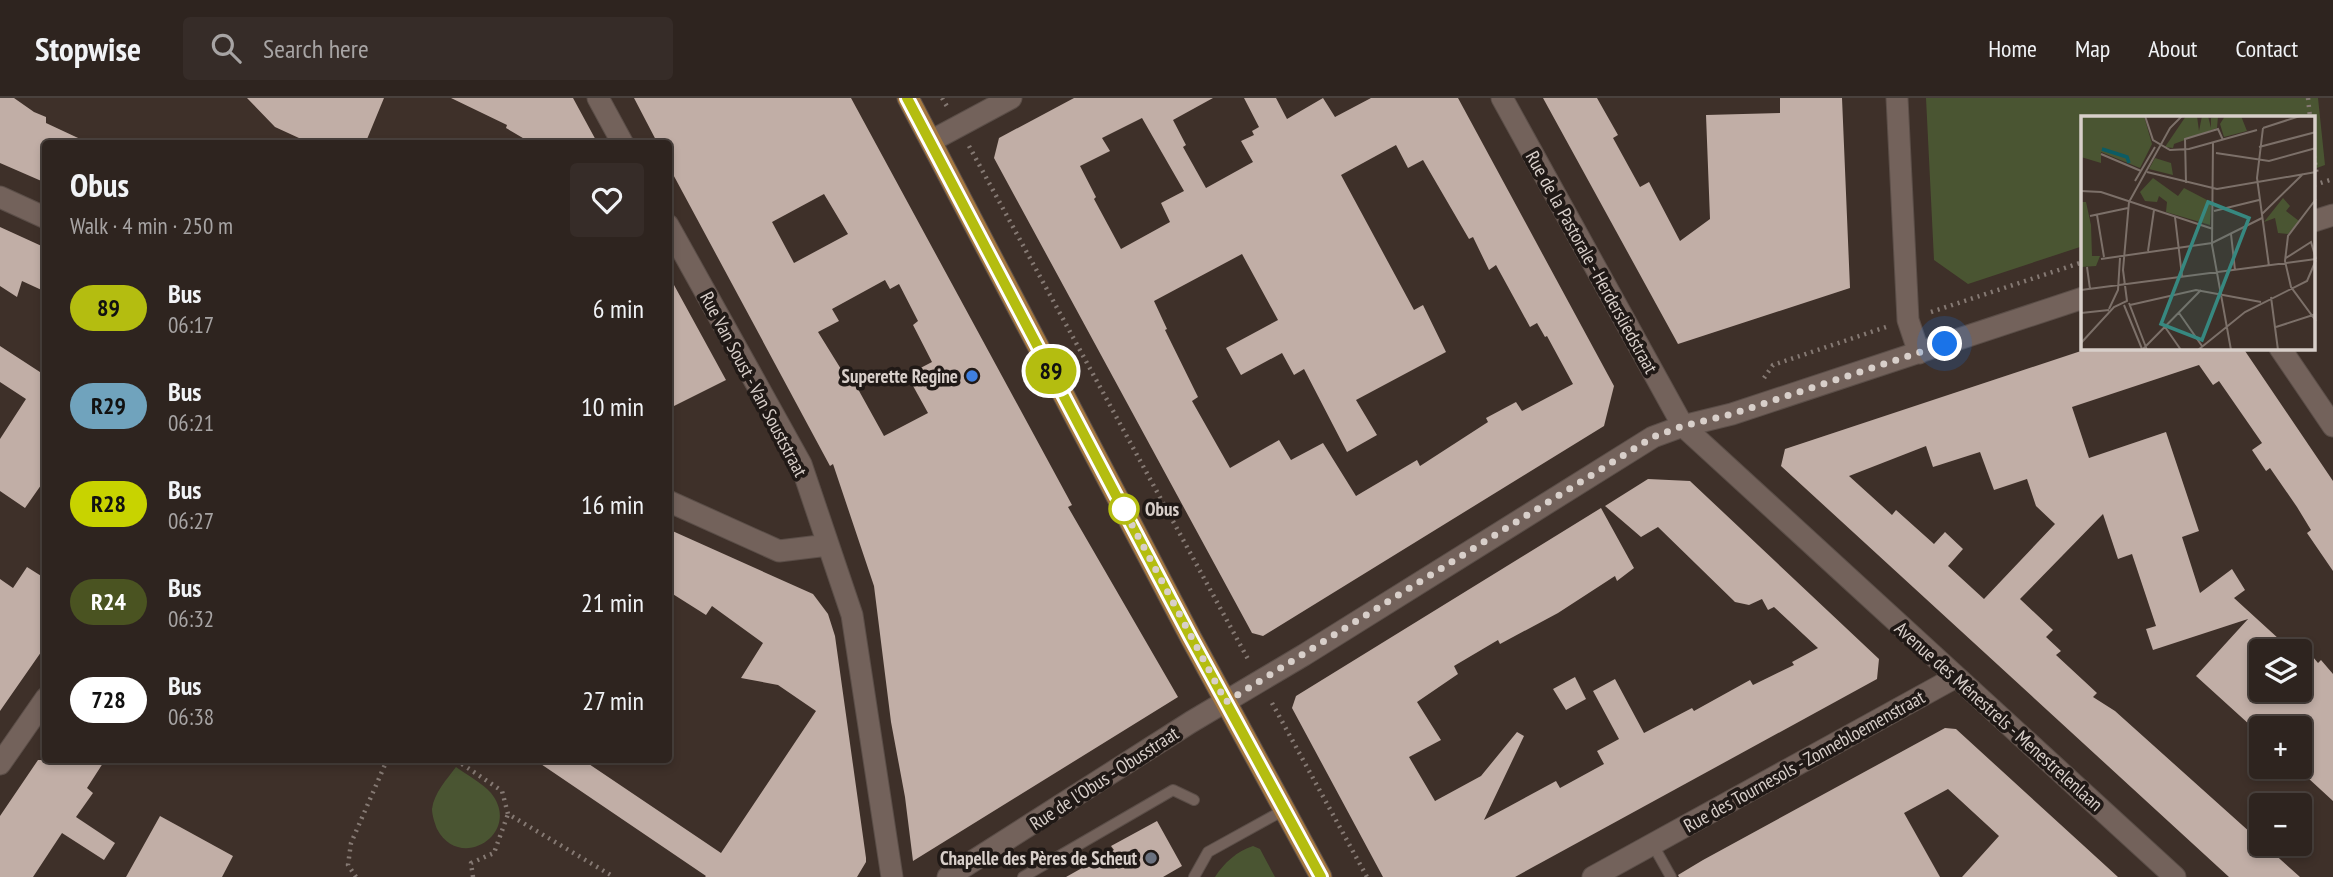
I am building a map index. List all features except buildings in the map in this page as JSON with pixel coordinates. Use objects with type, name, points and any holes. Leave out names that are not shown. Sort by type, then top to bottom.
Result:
[{"type":"main road","points":[[908,98],[1321,877]]},
{"type":"street","points":[[598,98],[621,140]]},
{"type":"street","points":[[931,141],[1011,98]]},
{"type":"street","name":"Rue de la Pastorale - Herdersliedstraat","points":[[1502,98],[1683,426],[1823,554]]},
{"type":"street","points":[[1897,98],[1908,320],[1919,353]]},
{"type":"street","points":[[0,197],[42,216]]},
{"type":"street","points":[[2316,220],[2333,215]]},
{"type":"street","name":"Rue Van Soust - Van Souststraat","points":[[672,232],[801,464],[852,615],[892,877]]},
{"type":"street","name":"Rue de l'Obus - Obusstraat","points":[[948,877],[1653,437],[1683,426],[1732,414],[2081,299]]},
{"type":"street","points":[[2281,350],[2333,426]]},
{"type":"street","points":[[672,503],[779,551],[828,545]]},
{"type":"street","name":"Avenue des Ménestrels - Menestrelenlaan","points":[[1823,554],[2175,877]]},
{"type":"street","name":"Rue des Tournesols - Zonnebloemenstraat","points":[[1593,877],[1955,677]]},
{"type":"street","points":[[0,764],[42,704]]},
{"type":"lane","points":[[1023,877],[1173,790],[1194,800]]},
{"type":"lane","points":[[1194,877],[1208,852],[1284,810]]},
{"type":"lane","points":[[1653,845],[1671,877]]},
{"type":"path","points":[[942,98],[1367,877]]},
{"type":"path","points":[[2308,98],[2310,116]]},
{"type":"path","points":[[2316,169],[2317,176]]},
{"type":"path","points":[[2316,184],[2333,179]]},
{"type":"path","points":[[356,877],[348,865],[351,844],[386,763]]},
{"type":"path","points":[[460,763],[502,791],[508,814],[494,853],[471,863],[473,877]]},
{"type":"path","points":[[508,814],[614,877]]},
{"type":"green space","points":[[1926,98],[2318,98],[2325,165],[2316,168],[2316,116],[2081,116],[2081,247],[1968,284],[1934,260]]},
{"type":"green space","points":[[456,767],[487,789],[499,808],[499,822],[494,834],[473,847],[460,848],[447,842],[437,829],[433,817],[435,797]]},
{"type":"green space","points":[[1253,846],[1260,849],[1275,877],[1215,877],[1231,858]]},
{"type":"bus line","name":"89","points":[[907,98],[1191,638],[1321,877]]},
{"type":"place","name":"Superette Regine","points":[[972,376]]},
{"type":"place","name":"Obus","points":[[1124,509]]},
{"type":"place","name":"Chapelle des Pères de Scheut","points":[[1151,858]]},
{"type":"route","points":[[1124,509],[1122,506],[1226,702],[1653,437],[1945,344]]}]
